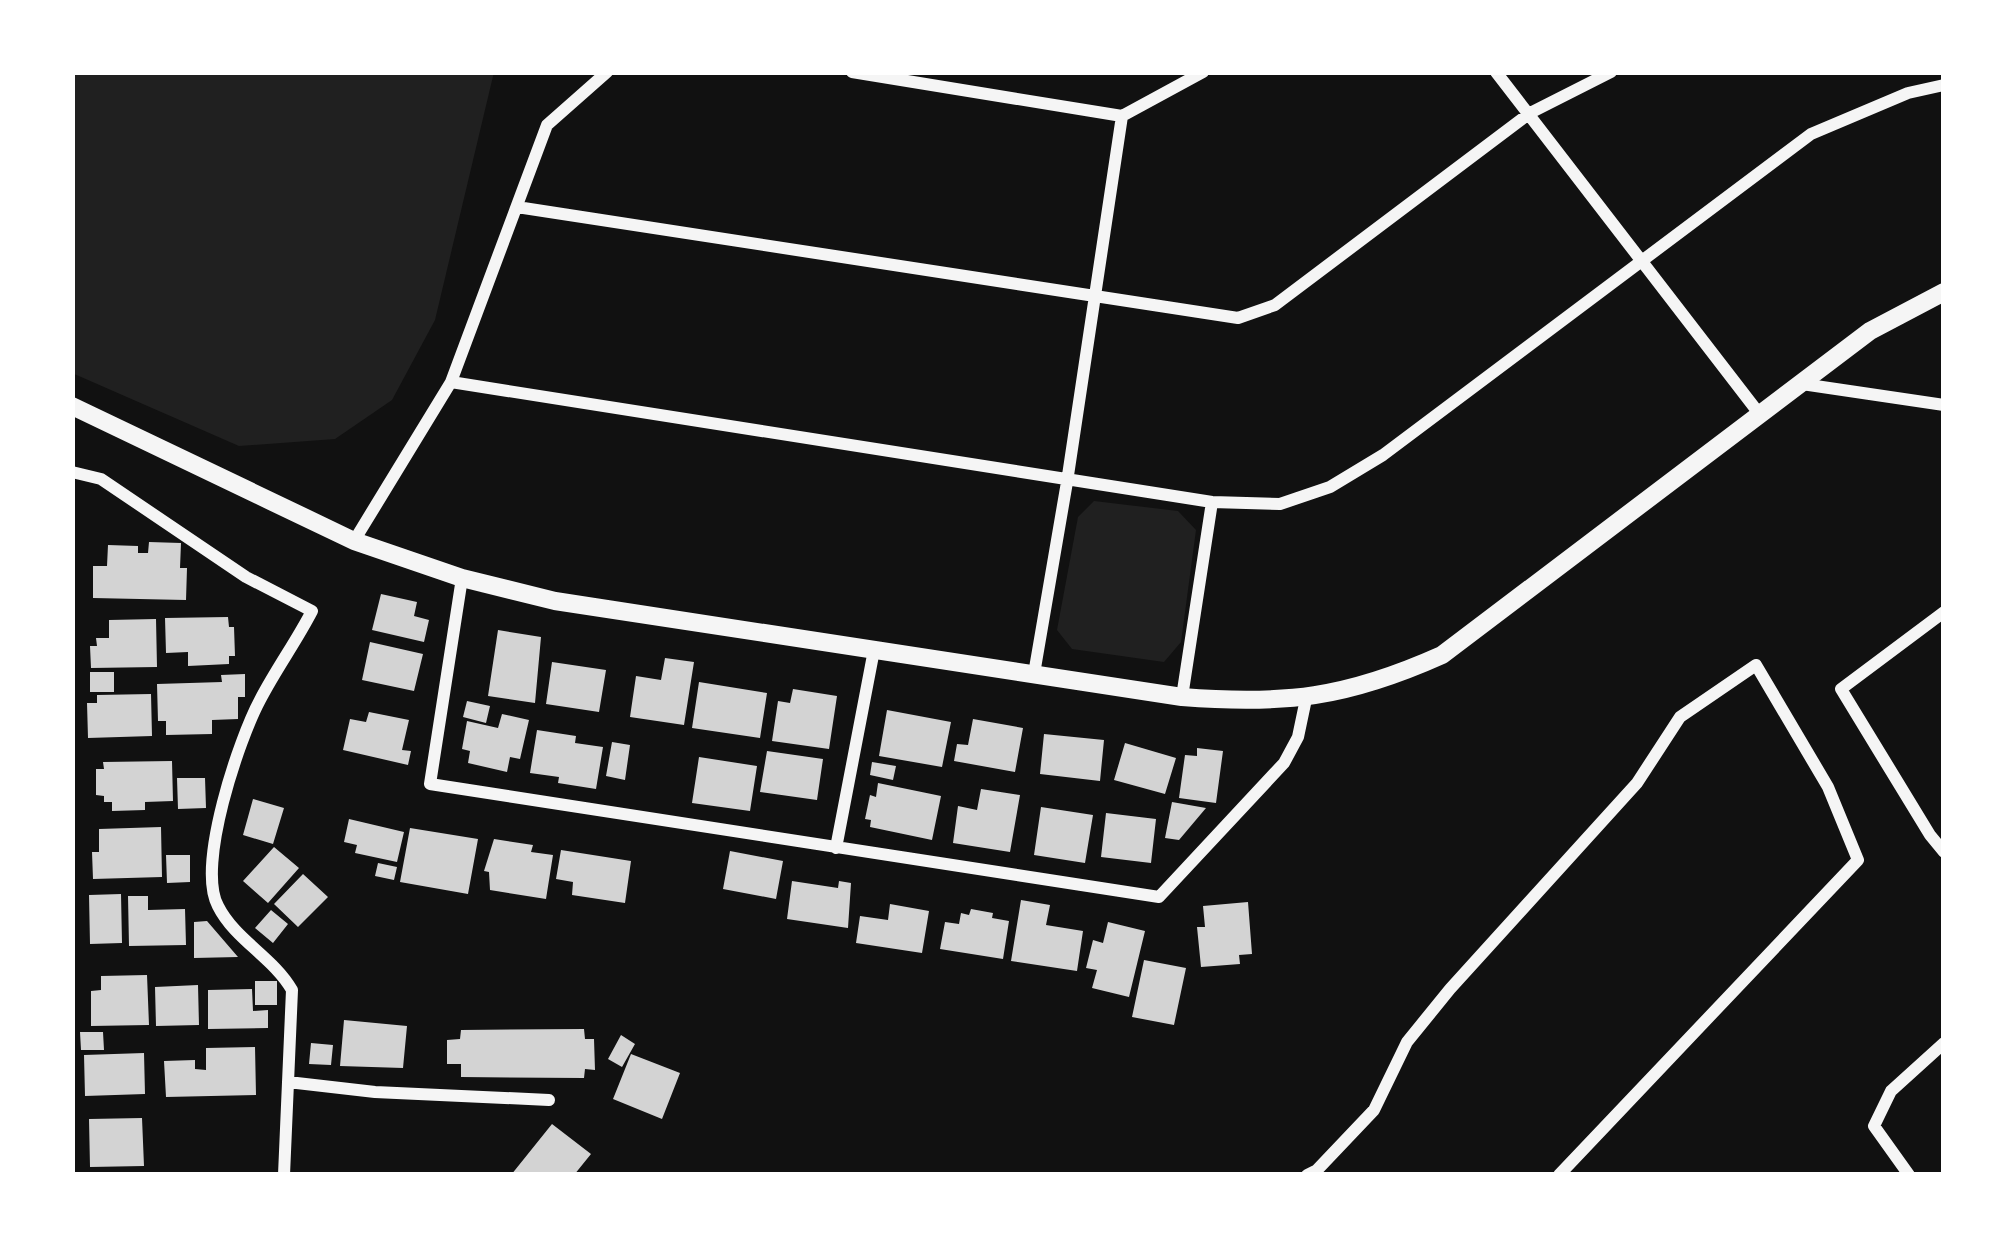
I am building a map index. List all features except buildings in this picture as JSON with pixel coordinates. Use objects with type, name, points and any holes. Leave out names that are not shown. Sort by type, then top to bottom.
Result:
[{"type":"street","points":[[354,541],[451,382],[547,125],[607,72]]},
{"type":"street","points":[[852,72],[1122,116],[1203,72]]},
{"type":"street","points":[[1496,72],[1761,416]]},
{"type":"street","points":[[517,207],[1238,318],[1275,305],[1530,113],[1611,72]]},
{"type":"street","points":[[451,382],[1067,482],[1212,502],[1280,504],[1330,487],[1383,455],[1811,134],[1908,93],[1944,85]]},
{"type":"street","points":[[1034,674],[1122,116]]},
{"type":"street","points":[[72,406],[354,541],[462,578],[555,601],[1182,697],[1306,699],[1398,675],[1442,655],[1881,323],[1944,292]]},
{"type":"street","points":[[1802,384],[1944,405]]},
{"type":"street","points":[[72,477],[72,472],[101,478],[246,577],[312,611],[259,701],[221,809],[210,883],[229,923],[292,989],[284,1175]]},
{"type":"street","points":[[1182,697],[1212,502]]},
{"type":"street","points":[[462,578],[430,784],[1159,896],[1284,763],[1298,737],[1306,699]]},
{"type":"street","points":[[1944,612],[1840,689],[1944,852]]},
{"type":"street","points":[[836,848],[874,650]]},
{"type":"street","points":[[1307,1175],[1374,1110],[1421,1024],[1637,783],[1680,717],[1756,665],[1828,787],[1858,860],[1559,1175]]},
{"type":"street","points":[[1910,1175],[1874,1126],[1891,1091],[1944,1043]]},
{"type":"street","points":[[288,1082],[375,1093],[550,1100]]},
{"type":"shaded area","points":[[72,72],[494,72],[435,320],[392,400],[335,439],[239,446],[72,373]]},
{"type":"shaded area","points":[[1094,501],[1178,511],[1196,530],[1181,642],[1164,662],[1072,649],[1057,630],[1078,517]]}]
